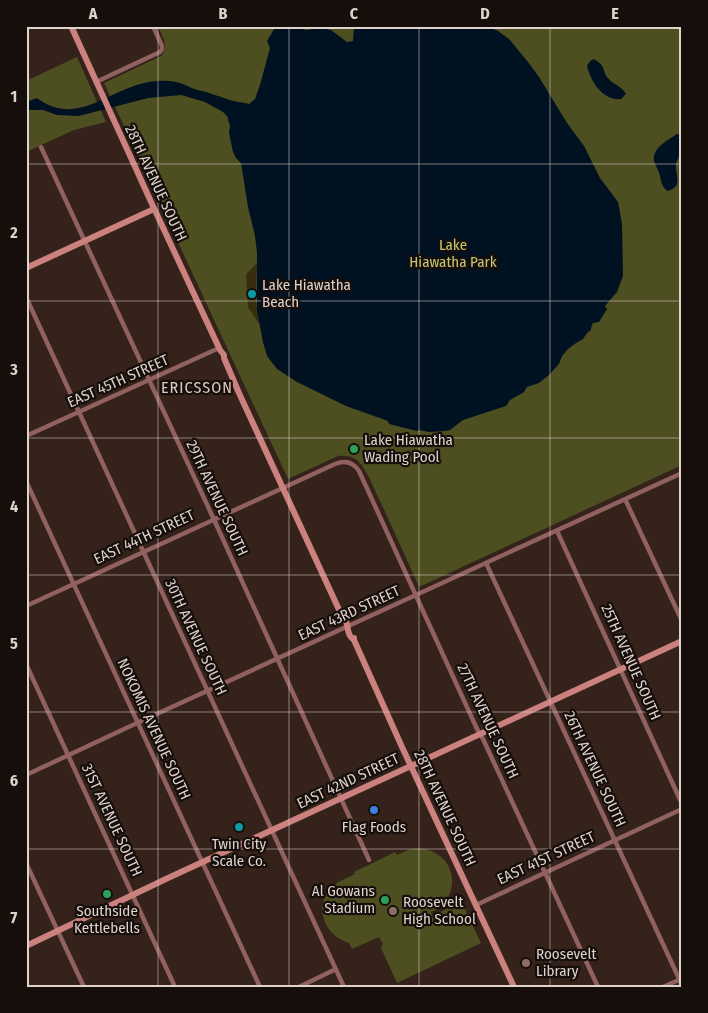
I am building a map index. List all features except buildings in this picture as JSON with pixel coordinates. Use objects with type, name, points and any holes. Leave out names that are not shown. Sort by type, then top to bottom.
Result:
[{"type":"street","name":"28TH AVENUE SOUTH","points":[[71,26],[220,349],[220,354],[224,358],[342,614],[345,616],[348,624],[348,634],[354,640],[514,987]]},
{"type":"street","points":[[96,82],[160,52],[162,49],[153,26]]},
{"type":"street","name":"29TH AVENUE SOUTH","points":[[41,147],[370,860]]},
{"type":"street","points":[[26,268],[154,209]]},
{"type":"street","name":"30TH AVENUE SOUTH","points":[[26,297],[344,987]]},
{"type":"street","name":"EAST 45TH STREET","points":[[26,436],[220,349]]},
{"type":"street","name":"EAST 44TH STREET","points":[[26,606],[341,461],[355,466]]},
{"type":"street","name":"27TH AVENUE SOUTH","points":[[355,466],[359,471],[415,596],[598,987]]},
{"type":"street","name":"EAST 43RD STREET","points":[[26,775],[682,473]]},
{"type":"street","name":"NOKOMIS AVENUE SOUTH","points":[[26,482],[260,987]]},
{"type":"street","points":[[625,499],[682,621]]},
{"type":"street","name":"25TH AVENUE SOUTH","points":[[556,531],[682,804]]},
{"type":"street","name":"26TH AVENUE SOUTH","points":[[486,563],[682,985]]},
{"type":"street","name":"EAST 42ND STREET","points":[[26,946],[132,895],[682,641]]},
{"type":"street","name":"31ST AVENUE SOUTH","points":[[26,664],[175,987]]},
{"type":"street","name":"EAST 41ST STREET","points":[[476,905],[682,809]]},
{"type":"street","points":[[26,863],[84,987]]},
{"type":"street","points":[[299,987],[336,969]]},
{"type":"street","points":[[663,987],[680,979]]},
{"type":"green space","name":"Lake Hiawatha Park","points":[[158,26],[682,26],[682,465],[419,587],[371,481],[365,469],[357,460],[348,456],[338,456],[288,479],[104,83],[164,53],[165,45]]},
{"type":"green space","points":[[77,57],[106,122],[74,130],[26,152],[26,81]]},
{"type":"green space","name":"Al Gowans Stadium","points":[[418,848],[426,849],[443,858],[452,877],[451,890],[448,897],[441,906],[431,912],[434,920],[438,913],[451,907],[454,899],[459,897],[481,943],[397,983],[381,948],[383,944],[379,937],[352,949],[349,943],[328,928],[322,912],[326,896],[331,888],[355,874],[354,872],[395,852],[397,855]]},
{"type":"sand","name":"Lake Hiawatha Beach","points":[[257,263],[256,300],[259,324],[248,307],[246,274]]},
{"type":"water","points":[[276,26],[296,26],[306,30],[321,28],[331,30],[347,42],[353,41],[354,26],[365,26],[366,28],[368,26],[487,26],[498,31],[509,39],[539,77],[567,123],[584,146],[600,178],[618,202],[622,224],[623,276],[617,292],[605,306],[607,309],[599,322],[593,323],[591,330],[583,339],[568,349],[562,356],[559,364],[549,375],[539,383],[527,387],[524,392],[510,400],[506,406],[463,420],[450,430],[417,431],[389,424],[388,421],[346,406],[297,382],[277,369],[267,356],[263,342],[257,311],[257,253],[255,236],[241,163],[233,152],[229,133],[230,126],[227,116],[223,112],[205,102],[181,95],[148,98],[79,116],[57,115],[43,110],[26,110],[26,102],[37,98],[52,107],[67,109],[82,107],[126,89],[157,81],[174,81],[194,89],[249,104],[255,99],[260,85],[270,48],[267,41]]},
{"type":"water","points":[[594,59],[602,66],[610,80],[624,91],[626,94],[621,99],[615,99],[603,94],[595,84],[587,66]]},
{"type":"water","points":[[677,134],[682,135],[682,150],[676,164],[678,180],[675,187],[667,191],[662,184],[654,156],[661,145]]},
{"type":"place","name":"Lake Hiawatha Beach","points":[[252,294]]},
{"type":"place","name":"Lake Hiawatha Wading Pool","points":[[354,449]]},
{"type":"place","name":"Flag Foods","points":[[374,810]]},
{"type":"place","name":"Twin City Scale Co.","points":[[239,827]]},
{"type":"place","name":"Southside Kettlebells","points":[[107,894]]},
{"type":"place","name":"Al Gowans Stadium","points":[[385,900]]},
{"type":"place","name":"Roosevelt High School","points":[[393,911]]},
{"type":"place","name":"Roosevelt Library","points":[[526,963]]},
{"type":"district","name":"ERICSSON","points":[[197,387]]}]
